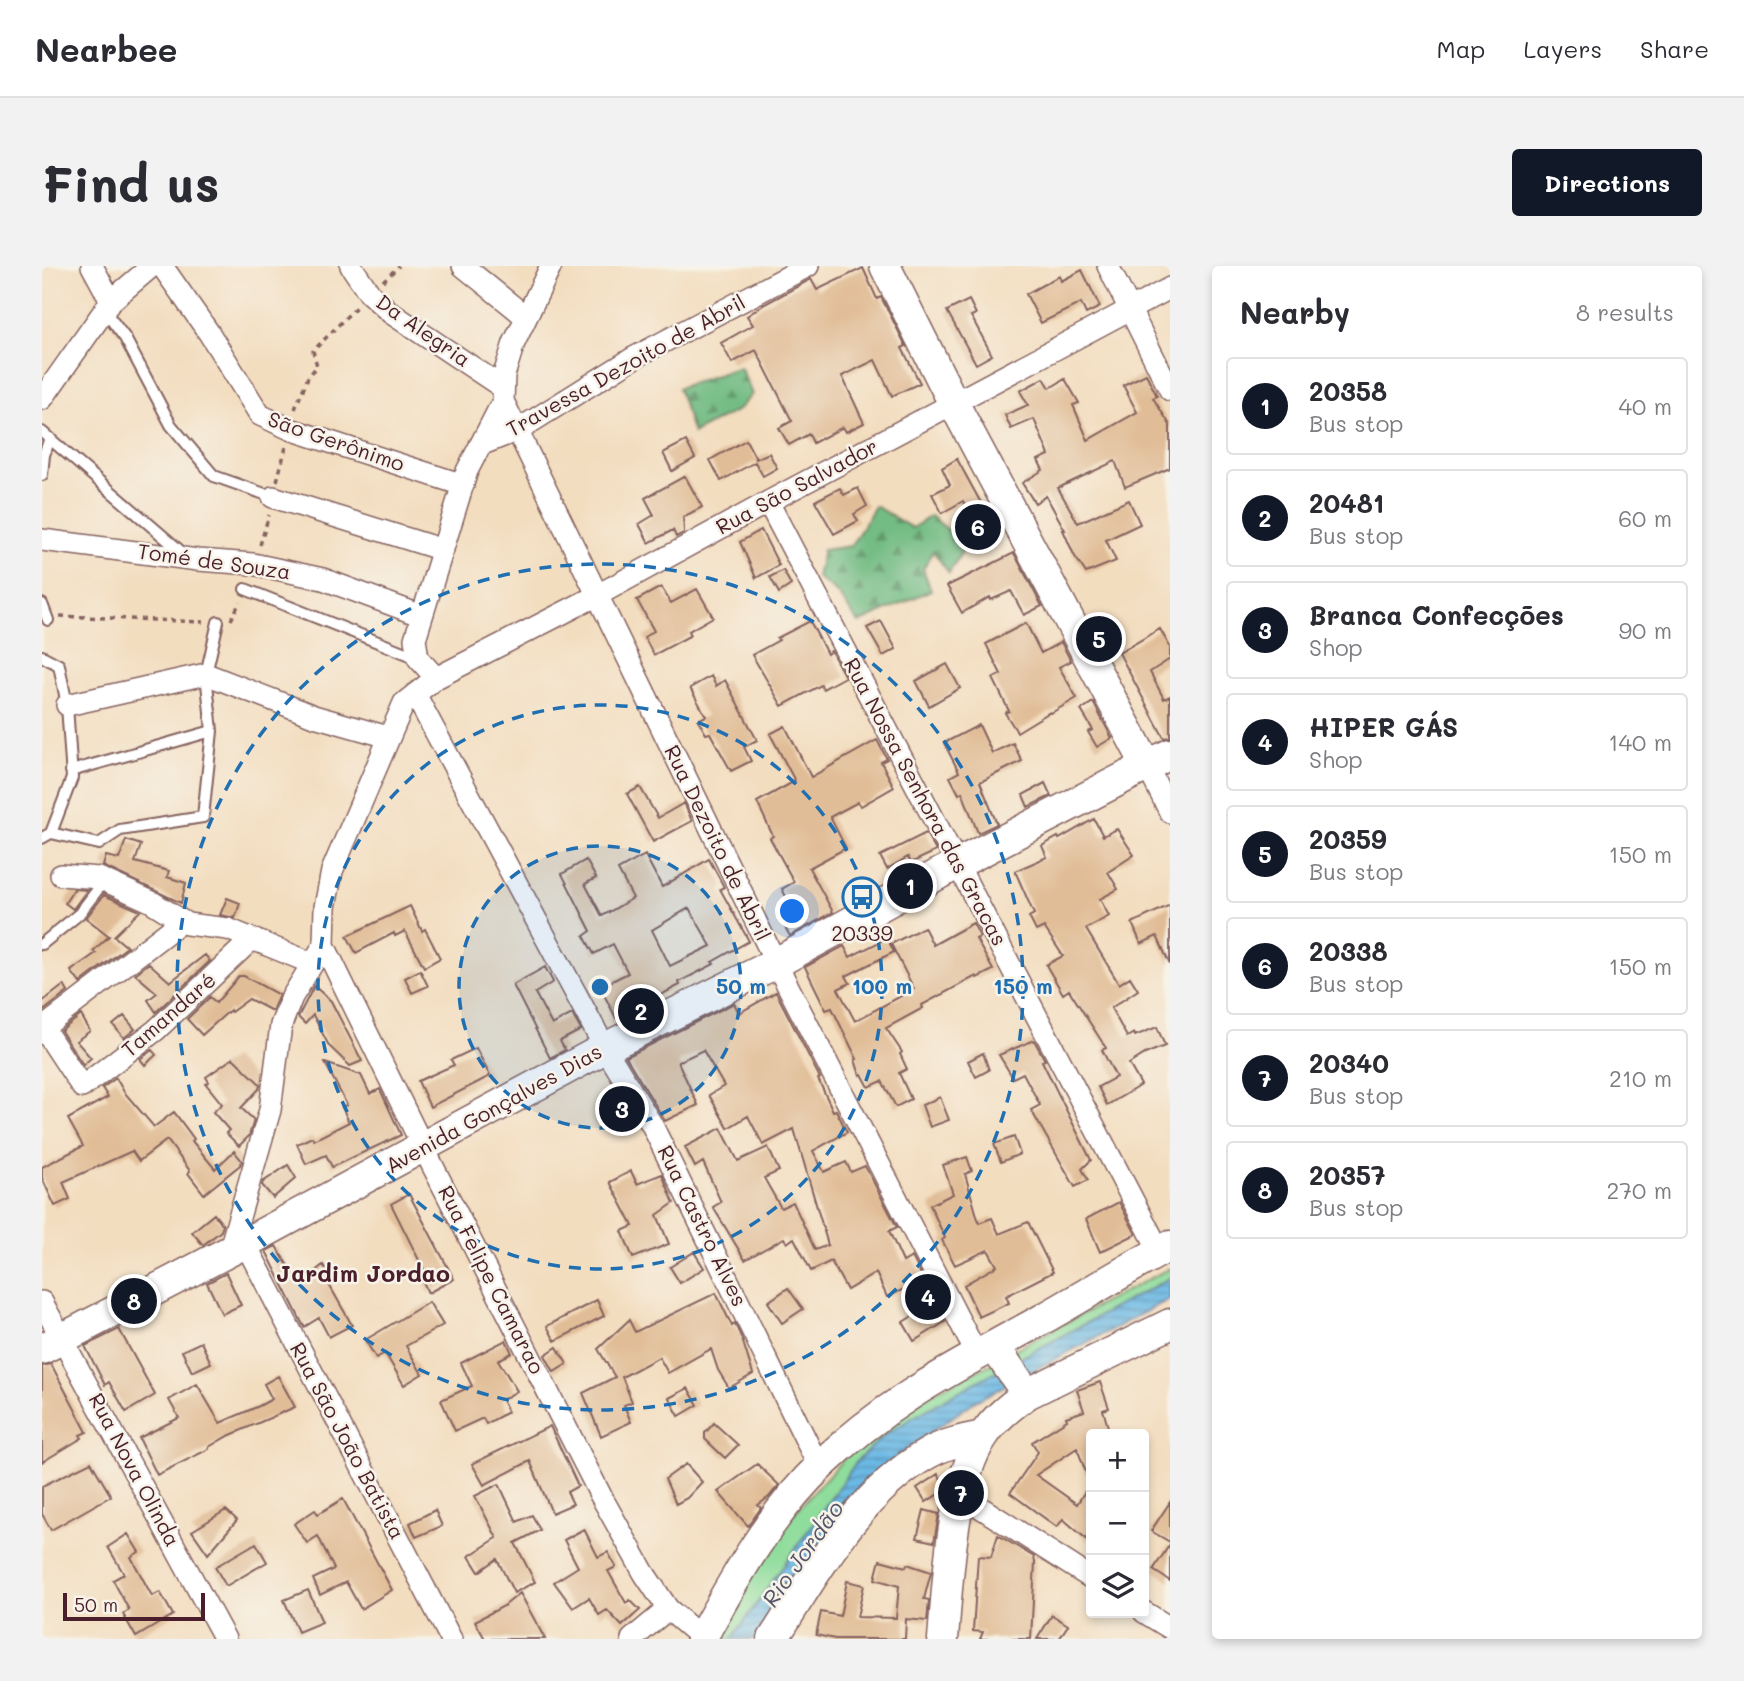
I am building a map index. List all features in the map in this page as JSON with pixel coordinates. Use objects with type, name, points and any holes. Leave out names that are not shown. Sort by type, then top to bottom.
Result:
[{"type":"street","points":[[92,266],[108,306]]},
{"type":"street","points":[[42,399],[108,306],[152,266]]},
{"type":"street","name":"São Gerônimo","points":[[162,266],[209,333],[260,415],[290,429],[463,485]]},
{"type":"street","name":"Da Alegria","points":[[351,266],[370,294],[391,313],[503,394]]},
{"type":"street","points":[[463,266],[526,317]]},
{"type":"street","points":[[418,658],[415,639],[463,485],[503,394],[504,375],[514,342],[551,266]]},
{"type":"street","name":"Travessa Dezoito de Abril","points":[[480,445],[518,430],[635,357],[808,266]]},
{"type":"street","points":[[885,266],[954,404],[1158,760],[1170,812]]},
{"type":"street","points":[[1108,266],[1170,390]]},
{"type":"street","name":"Rua São Salvador","points":[[425,686],[1170,288]]},
{"type":"street","name":"Rua Dezoito de Abril","points":[[503,394],[596,596],[776,963],[990,1351]]},
{"type":"street","points":[[273,497],[443,550]]},
{"type":"street","name":"Rua Nossa Senhora das Gracas","points":[[768,502],[957,864],[1165,1249]]},
{"type":"street","name":"Tomé de Souza","points":[[42,540],[190,559],[253,564],[323,579],[422,616]]},
{"type":"street","name":"Rua Castro Alves","points":[[418,658],[425,686],[605,1048],[652,1125],[819,1467]]},
{"type":"street","points":[[67,705],[206,674],[314,716],[388,737]]},
{"type":"street","points":[[237,1248],[270,1110],[281,1025],[292,996],[324,945],[325,907],[332,871],[404,703],[425,686]]},
{"type":"street","name":"Avenida Gonçalves Dias","points":[[52,1343],[237,1248],[605,1048],[776,963],[957,864],[1158,760]]},
{"type":"street","points":[[61,875],[105,880],[152,902],[187,924],[228,929],[311,963]]},
{"type":"street","points":[[43,1027],[182,921]]},
{"type":"street","name":"Tamandaré","points":[[43,1027],[82,1087],[156,1030],[252,939]]},
{"type":"street","name":"Rua Felipe Camarao","points":[[324,945],[423,1147],[601,1496],[643,1573],[668,1609],[701,1639]]},
{"type":"street","name":"Rua São João Batista","points":[[237,1248],[451,1639]]},
{"type":"street","points":[[701,1639],[743,1565],[773,1522],[819,1467],[876,1416],[933,1379],[990,1351],[1165,1249]]},
{"type":"street","name":"Rua Nova Olinda","points":[[42,1302],[52,1343],[225,1639]]},
{"type":"street","points":[[943,1639],[961,1495],[970,1464],[983,1436],[1025,1391],[1168,1327]]},
{"type":"street","points":[[990,1351],[1025,1391]]},
{"type":"street","points":[[773,1639],[860,1512],[902,1470],[949,1444],[983,1436]]},
{"type":"street","points":[[961,1495],[1086,1575]]},
{"type":"street","points":[[632,1639],[668,1609]]},
{"type":"street","points":[[1149,1615],[1170,1628]]},
{"type":"lane","points":[[108,306],[171,425],[214,476],[273,497]]},
{"type":"lane","points":[[42,475],[46,435]]},
{"type":"lane","points":[[46,435],[190,559]]},
{"type":"lane","points":[[245,589],[418,658]]},
{"type":"lane","points":[[42,604],[48,621]]},
{"type":"lane","points":[[42,656],[59,665],[67,705],[72,778],[47,835],[99,844],[120,830],[203,817],[212,731],[206,674],[218,622]]},
{"type":"lane","points":[[71,771],[212,731]]},
{"type":"lane","points":[[42,944],[79,914],[105,880]]},
{"type":"path","points":[[290,429],[299,394],[317,366],[314,348],[399,266]]},
{"type":"green space","points":[[740,367],[752,394],[738,410],[693,433],[678,388]]},
{"type":"green space","points":[[875,506],[912,528],[931,516],[954,535],[963,531],[963,550],[949,573],[933,551],[923,569],[931,590],[859,623],[838,594],[817,577],[823,550],[851,546]]},
{"type":"green space","points":[[1170,1268],[1170,1278],[1016,1361],[1012,1351]]},
{"type":"green space","points":[[997,1361],[1002,1368],[887,1433],[858,1460],[732,1639],[712,1639],[783,1525],[849,1453],[927,1395]]},
{"type":"water","name":"Rio Jordão","points":[[1170,1278],[1170,1299],[975,1401],[897,1456],[870,1482],[759,1639],[732,1639],[858,1460],[887,1433],[952,1395]]},
{"type":"building","points":[[863,268],[877,299],[881,297],[906,346],[902,348],[920,383],[892,396],[875,360],[842,376],[864,423],[846,432],[843,427],[813,443],[809,434],[789,445],[779,428],[792,421],[756,350],[732,363],[721,343],[753,325],[747,316],[811,279],[817,290]]},
{"type":"building","points":[[1082,270],[1100,307],[1086,314],[1081,303],[1041,323],[1026,294],[1059,276],[1061,281]]},
{"type":"building","points":[[969,300],[976,314],[971,316],[992,355],[976,364],[947,311]]},
{"type":"building","points":[[1146,374],[1157,396],[1153,398],[1170,425],[1170,468],[1125,487],[1115,461],[1058,488],[1078,523],[1129,500],[1140,524],[1106,540],[1116,561],[1086,573],[1074,555],[1065,530],[1046,496],[1035,503],[1022,483],[1043,470],[1038,460],[1049,455],[1034,419],[1011,429],[1005,415],[1028,405],[1020,391],[1044,378],[1050,388],[1065,379],[1079,403],[1073,405],[1088,440],[1137,412],[1123,385]]},
{"type":"building","points":[[746,440],[756,459],[769,453],[777,468],[763,476],[755,462],[721,481],[710,460]]},
{"type":"building","points":[[686,441],[695,458],[672,471],[663,453]]},
{"type":"building","points":[[957,459],[987,514],[974,521],[963,501],[942,513],[932,494],[950,485],[942,468]]},
{"type":"building","points":[[685,476],[702,507],[683,517],[684,533],[676,537],[673,530],[649,543],[639,524],[654,515],[645,498]]},
{"type":"building","points":[[840,488],[844,495],[858,488],[867,506],[854,514],[858,521],[834,534],[815,501]]},
{"type":"building","points":[[761,530],[779,565],[756,578],[740,542]]},
{"type":"building","points":[[1014,553],[1042,606],[1024,615],[1011,591],[991,600],[990,597],[962,613],[947,586]]},
{"type":"building","points":[[783,570],[791,585],[779,593],[770,577]]},
{"type":"building","points":[[661,587],[671,603],[697,589],[713,617],[689,631],[691,635],[654,655],[644,637],[654,631],[637,600]]},
{"type":"building","points":[[810,621],[827,654],[831,651],[845,677],[823,689],[821,685],[782,706],[752,655]]},
{"type":"building","points":[[881,621],[896,649],[883,656],[867,628]]},
{"type":"building","points":[[1026,623],[1041,653],[1061,642],[1071,661],[1059,667],[1077,698],[1017,732],[1005,713],[1009,711],[993,678],[1001,674],[986,644]]},
{"type":"building","points":[[1160,629],[1170,647],[1170,659],[1150,672],[1164,699],[1170,696],[1170,737],[1164,738],[1119,653]]},
{"type":"building","points":[[947,664],[960,688],[929,706],[916,681]]},
{"type":"building","points":[[711,676],[716,686],[725,680],[757,740],[744,747],[751,761],[731,771],[710,733],[706,734],[698,720],[706,716],[690,688]]},
{"type":"building","points":[[1093,702],[1112,738],[1097,747],[1088,732],[1093,730],[1081,710]]},
{"type":"building","points":[[979,725],[992,753],[1013,743],[1022,761],[980,782],[997,824],[978,833],[962,792],[959,794],[950,777],[959,772],[944,743]]},
{"type":"building","points":[[785,726],[811,777],[877,740],[887,759],[881,762],[894,787],[861,806],[858,802],[830,817],[846,848],[809,868],[833,912],[790,936],[783,924],[796,916],[782,889],[794,882],[770,838],[773,836],[757,802],[795,781],[770,734]]},
{"type":"building","points":[[1045,783],[1051,796],[1028,807],[1023,795]]},
{"type":"building","points":[[640,787],[658,818],[684,803],[692,821],[653,842],[627,794]]},
{"type":"building","points":[[1094,819],[1103,836],[1117,829],[1134,855],[1108,872],[1118,889],[1100,899],[1109,916],[1086,929],[1119,984],[1130,977],[1138,990],[1111,1008],[1127,1037],[1157,1027],[1165,1046],[1129,1064],[1141,1085],[1107,1105],[1098,1087],[1116,1077],[1102,1050],[1106,1048],[1069,990],[1063,994],[1046,965],[1063,956],[1044,927],[1036,931],[1029,917],[1034,914],[1015,871],[1047,857],[1042,846]]},
{"type":"building","points":[[926,833],[936,851],[911,863],[908,857],[887,869],[880,856]]},
{"type":"building","points":[[126,840],[141,845],[135,862],[169,871],[167,877],[186,883],[181,903],[103,866],[106,856],[119,859]]},
{"type":"building","points":[[645,855],[662,887],[709,859],[724,887],[720,889],[749,941],[712,962],[714,964],[679,982],[680,985],[616,1018],[600,987],[628,973],[613,944],[594,954],[584,936],[591,931],[562,874],[586,860],[596,878],[585,884],[602,916],[633,898],[618,870]],"holes":[[[689,908],[711,946],[670,966],[652,930]]]},
{"type":"building","points":[[74,889],[87,890],[73,909],[65,903]]},
{"type":"building","points":[[104,895],[140,911],[114,936],[127,947],[80,983],[71,971],[96,953],[93,951],[109,936],[86,918]]},
{"type":"building","points":[[227,898],[240,903],[235,918],[220,915]]},
{"type":"building","points":[[1170,905],[1170,965],[1157,936],[1141,944],[1132,923]]},
{"type":"building","points":[[410,906],[440,958],[424,967],[405,931],[395,936],[394,933],[356,953],[347,936]]},
{"type":"building","points":[[973,923],[980,937],[976,939],[993,970],[977,978],[976,976],[922,1005],[923,1008],[886,1028],[902,1052],[900,1054],[907,1069],[899,1073],[911,1099],[896,1107],[882,1081],[869,1087],[862,1074],[860,1075],[855,1060],[857,1059],[832,1008],[826,1010],[805,967],[844,946],[850,957],[887,938],[894,952],[846,976],[850,983],[838,989],[855,1021],[914,989],[891,944],[924,927],[933,945]]},
{"type":"building","points":[[205,955],[210,961],[156,1012],[148,1000],[157,993],[135,974],[149,963],[170,982]]},
{"type":"building","points":[[545,967],[553,982],[535,993],[552,1025],[572,1014],[581,1030],[560,1041],[565,1050],[550,1058],[513,985]]},
{"type":"building","points":[[420,970],[428,986],[412,993],[405,978]]},
{"type":"building","points":[[239,976],[244,976],[279,995],[272,1011],[249,999],[231,1012],[230,1010],[202,1035],[187,1019],[210,997],[216,1003]]},
{"type":"building","points":[[64,985],[68,992],[42,1012],[42,1002]]},
{"type":"building","points":[[314,986],[331,1001],[362,1061],[350,1066],[329,1046],[313,1015],[305,1024],[298,1017]]},
{"type":"building","points":[[776,992],[820,1078],[818,1079],[833,1111],[836,1110],[847,1132],[813,1151],[824,1172],[846,1162],[851,1172],[865,1166],[897,1227],[889,1231],[903,1262],[912,1257],[924,1280],[887,1297],[876,1273],[847,1290],[831,1261],[811,1271],[794,1238],[787,1243],[784,1238],[745,1260],[713,1207],[721,1202],[703,1162],[695,1167],[685,1147],[721,1128],[738,1161],[768,1147],[779,1171],[764,1178],[781,1208],[793,1202],[815,1250],[828,1245],[794,1129],[763,1145],[748,1116],[728,1128],[709,1095],[724,1086],[703,1050],[678,1062],[698,1105],[665,1121],[626,1057],[734,1003],[739,1013]]},
{"type":"building","points":[[81,1015],[90,1031],[76,1041],[91,1058],[83,1065],[61,1031]]},
{"type":"building","points":[[124,1016],[135,1029],[124,1038],[113,1025]]},
{"type":"building","points":[[1034,1040],[1091,1160],[1082,1169],[1088,1180],[1075,1187],[1031,1110],[1040,1105],[1023,1073],[1013,1078],[999,1055]]},
{"type":"building","points":[[476,1048],[490,1076],[430,1107],[418,1081],[454,1065],[451,1060]]},
{"type":"building","points":[[152,1050],[156,1055],[145,1065],[140,1059]]},
{"type":"building","points":[[983,1053],[989,1070],[976,1077],[968,1061]]},
{"type":"building","points":[[233,1058],[260,1084],[259,1089],[241,1108],[254,1120],[249,1136],[239,1146],[226,1133],[229,1130],[213,1112],[222,1104],[206,1084],[209,1082],[206,1077]]},
{"type":"building","points":[[325,1063],[361,1075],[370,1094],[380,1089],[401,1135],[332,1167],[326,1155],[306,1164],[297,1144],[312,1137],[314,1140],[349,1122],[342,1107],[347,1105]]},
{"type":"building","points":[[116,1078],[124,1092],[154,1127],[174,1112],[194,1139],[192,1141],[215,1169],[234,1151],[242,1161],[240,1165],[204,1194],[167,1140],[139,1161],[132,1151],[63,1182],[70,1199],[55,1206],[42,1178],[42,1167],[83,1146],[68,1119],[108,1097],[102,1088]]},
{"type":"building","points":[[940,1097],[949,1120],[930,1127],[922,1105]]},
{"type":"building","points":[[1014,1137],[1020,1154],[1001,1162],[994,1144]]},
{"type":"building","points":[[967,1157],[972,1171],[965,1174],[979,1223],[992,1218],[999,1234],[1028,1222],[1053,1272],[1006,1296],[1009,1303],[979,1317],[964,1285],[997,1266],[988,1250],[955,1265],[942,1240],[945,1238],[930,1205],[953,1194],[943,1165]]},
{"type":"building","points":[[288,1165],[296,1178],[273,1198],[262,1185],[263,1182]]},
{"type":"building","points":[[631,1171],[637,1184],[662,1174],[674,1203],[657,1215],[669,1244],[633,1258],[622,1231],[633,1226],[610,1182]]},
{"type":"building","points":[[409,1194],[454,1279],[428,1293],[421,1277],[426,1274],[391,1204]]},
{"type":"building","points":[[1119,1202],[1136,1234],[1100,1252],[1086,1219]]},
{"type":"building","points":[[214,1214],[223,1225],[221,1231],[203,1245],[192,1232]]},
{"type":"building","points":[[276,1246],[299,1284],[323,1265],[332,1278],[327,1281],[352,1325],[329,1337],[319,1318],[304,1327],[266,1251]]},
{"type":"building","points":[[694,1252],[704,1268],[680,1283],[670,1267]]},
{"type":"building","points":[[226,1273],[241,1305],[222,1314],[207,1283]]},
{"type":"building","points":[[788,1288],[803,1309],[782,1323],[768,1302]]},
{"type":"building","points":[[716,1293],[732,1326],[735,1324],[742,1339],[753,1374],[729,1388],[718,1370],[711,1349],[668,1373],[659,1357],[622,1377],[632,1402],[624,1405],[631,1422],[601,1436],[583,1393],[615,1377],[598,1349],[629,1320],[635,1332]]},
{"type":"building","points":[[597,1300],[604,1316],[555,1341],[547,1326]]},
{"type":"building","points":[[429,1302],[443,1325],[406,1346],[422,1374],[404,1385],[385,1353],[376,1358],[365,1340]]},
{"type":"building","points":[[935,1302],[945,1322],[914,1341],[903,1322]]},
{"type":"building","points":[[119,1329],[155,1395],[126,1412],[109,1382],[105,1385],[85,1346]]},
{"type":"building","points":[[506,1340],[512,1353],[498,1360],[517,1391],[502,1400],[508,1412],[486,1424],[483,1418],[455,1431],[441,1400],[472,1386],[461,1363]]},
{"type":"building","points":[[201,1342],[211,1363],[192,1372],[182,1351]]},
{"type":"building","points":[[557,1347],[567,1364],[554,1372],[545,1355]]},
{"type":"building","points":[[51,1364],[87,1432],[80,1435],[82,1438],[42,1462],[42,1366]]},
{"type":"building","points":[[278,1376],[295,1407],[226,1437],[209,1449],[157,1475],[139,1438],[179,1418],[169,1400],[197,1384],[220,1423],[272,1399],[264,1384]]},
{"type":"building","points":[[1100,1382],[1109,1408],[1103,1410],[1109,1429],[1086,1429],[1086,1473],[1077,1448],[1036,1475],[1077,1504],[1086,1490],[1086,1539],[1063,1519],[1057,1527],[1010,1493],[1038,1452],[1032,1442],[1067,1420],[1066,1417],[1084,1411],[1077,1390]]},
{"type":"building","points":[[688,1388],[698,1405],[679,1416],[669,1398]]},
{"type":"building","points":[[714,1423],[738,1445],[725,1458],[705,1439],[705,1433]]},
{"type":"building","points":[[550,1426],[578,1486],[567,1492],[573,1504],[552,1513],[530,1461],[484,1485],[472,1464]]},
{"type":"building","points":[[91,1462],[111,1496],[51,1530],[42,1514],[42,1486]]},
{"type":"building","points":[[686,1464],[702,1482],[687,1498],[676,1504],[665,1479]]},
{"type":"building","points":[[757,1464],[779,1485],[758,1505],[761,1508],[748,1526],[718,1492]]},
{"type":"building","points":[[938,1474],[945,1485],[943,1491],[926,1502],[917,1488]]},
{"type":"building","points":[[499,1484],[517,1522],[532,1515],[540,1530],[515,1543],[535,1582],[514,1593],[497,1559],[479,1572],[469,1556],[497,1538],[475,1496]]},
{"type":"building","points":[[343,1499],[392,1590],[361,1609],[346,1582],[320,1595],[313,1579],[334,1569],[318,1536],[307,1543],[294,1524],[315,1510],[318,1514]]},
{"type":"building","points":[[1170,1502],[1170,1542],[1151,1531]]},
{"type":"building","points":[[226,1510],[237,1520],[208,1554],[192,1531]]},
{"type":"building","points":[[435,1510],[442,1526],[416,1537],[410,1523]]},
{"type":"building","points":[[924,1510],[939,1514],[934,1542],[917,1538]]},
{"type":"building","points":[[584,1529],[598,1557],[608,1552],[616,1567],[608,1571],[626,1603],[630,1600],[640,1610],[622,1626],[607,1610],[599,1615],[589,1598],[573,1608],[554,1582],[578,1567],[564,1540]]},
{"type":"building","points":[[128,1534],[139,1552],[131,1557],[152,1596],[160,1592],[173,1615],[136,1637],[123,1614],[129,1610],[113,1580],[124,1574],[108,1547]]},
{"type":"building","points":[[998,1535],[1034,1557],[1031,1639],[980,1639],[983,1632],[973,1631],[978,1556],[991,1557]]},
{"type":"building","points":[[256,1543],[267,1562],[226,1586],[215,1567]]},
{"type":"building","points":[[1170,1544],[1170,1581],[1153,1570]]},
{"type":"building","points":[[880,1560],[906,1567],[907,1564],[931,1572],[924,1599],[929,1600],[927,1621],[906,1619],[905,1639],[835,1639],[816,1635],[821,1612],[840,1616],[847,1581],[864,1585],[857,1617],[896,1618],[899,1586],[875,1579]]},
{"type":"building","points":[[308,1590],[322,1622],[298,1632],[284,1600]]},
{"type":"building","points":[[520,1593],[545,1639],[485,1639],[475,1621],[504,1606]]},
{"type":"building","points":[[1052,1615],[1068,1625],[1059,1639],[1037,1639]]},
{"type":"place","name":"20338","points":[[978,527]]},
{"type":"place","name":"20359","points":[[1099,639]]},
{"type":"place","name":"20358","points":[[910,886]]},
{"type":"place","name":"20339","points":[[862,897]]},
{"type":"place","name":"20481","points":[[641,1011]]},
{"type":"place","name":"Branca Confecções","points":[[622,1109]]},
{"type":"place","name":"HIPER GÁS","points":[[928,1297]]},
{"type":"place","name":"20357","points":[[134,1301]]},
{"type":"place","name":"20340","points":[[961,1493]]},
{"type":"district","name":"Jardim Jordao","points":[[363,1274]]}]
